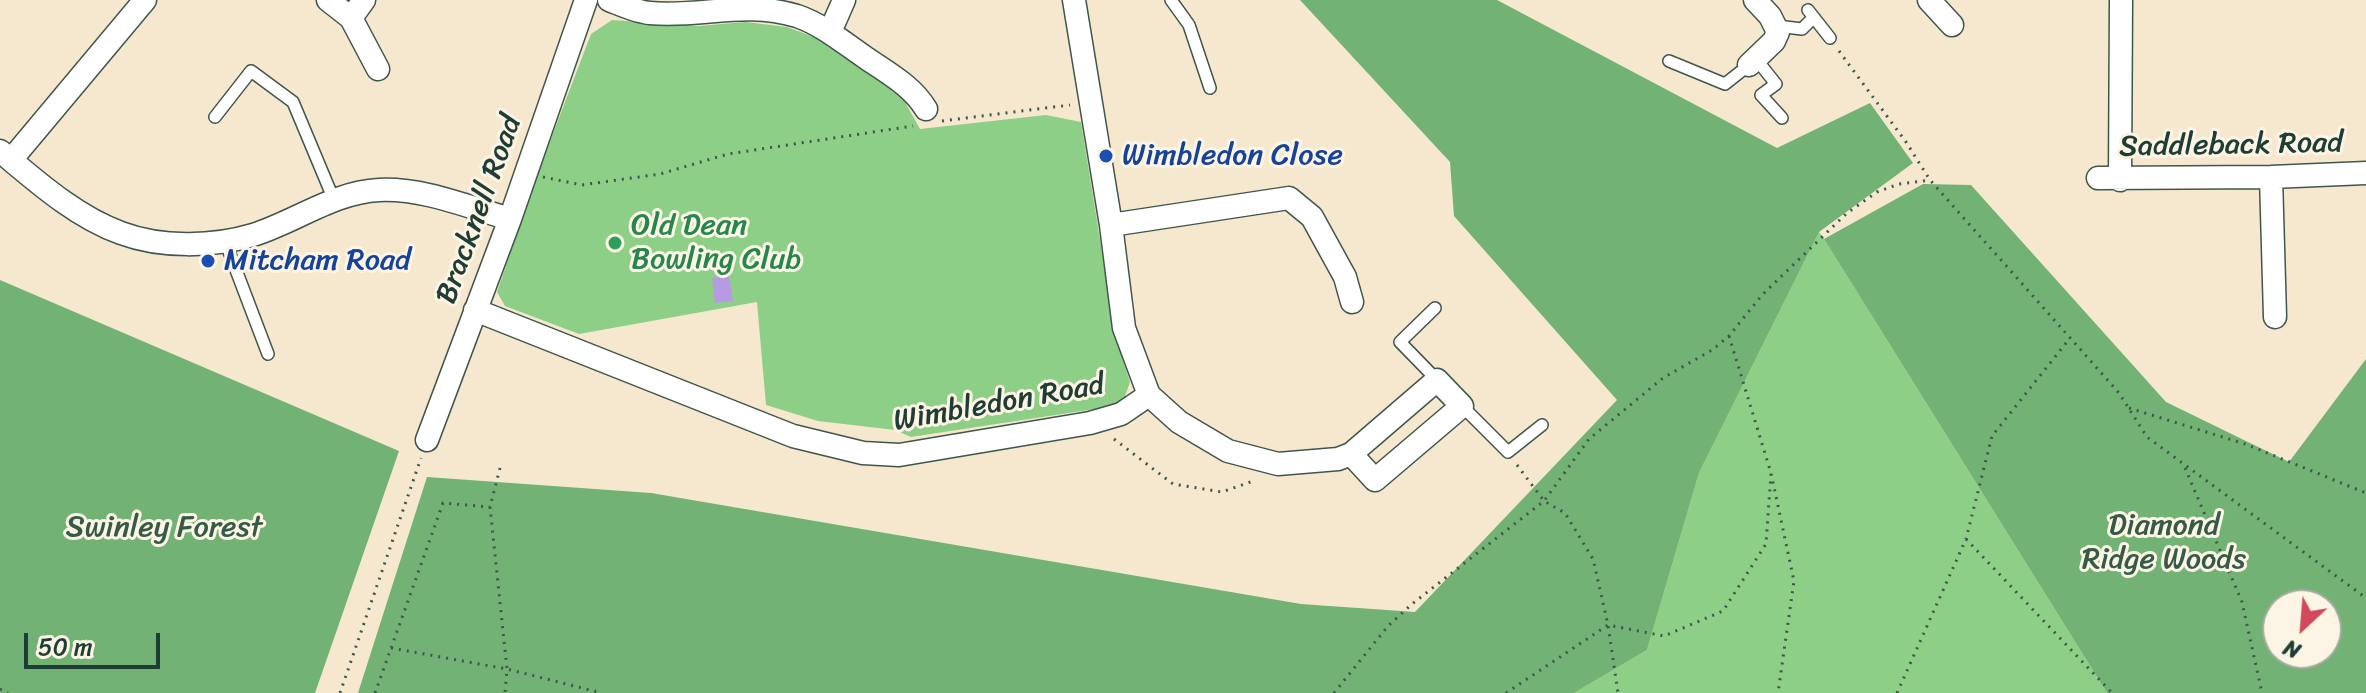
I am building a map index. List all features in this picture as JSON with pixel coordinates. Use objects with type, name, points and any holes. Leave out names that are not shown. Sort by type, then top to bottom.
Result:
[{"type":"street","points":[[328,0],[358,9],[378,69]]},
{"type":"street","name":"Bracknell Road","points":[[427,440],[510,219],[586,0]]},
{"type":"street","points":[[609,0],[647,13],[752,8],[798,17],[830,32],[917,94],[924,117]]},
{"type":"street","points":[[830,32],[844,0]]},
{"type":"street","name":"Wimbledon Road","points":[[475,310],[793,436],[863,453],[899,455],[1090,423],[1121,414],[1149,395],[1124,328],[1111,225],[1074,0]]},
{"type":"street","points":[[1752,62],[1774,41],[1777,26],[1755,0]]},
{"type":"street","points":[[1929,0],[1952,25]]},
{"type":"street","name":"Saddleback Road","points":[[2121,0],[2109,179],[2366,173]]},
{"type":"street","points":[[140,2],[6,156],[80,212],[121,233],[161,243],[210,243],[253,235],[334,200],[378,190],[422,194],[510,219]]},
{"type":"street","points":[[2271,177],[2275,317]]},
{"type":"street","points":[[1111,225],[1289,198],[1312,217],[1345,277],[1352,302]]},
{"type":"street","points":[[1149,395],[1179,422],[1228,451],[1278,464],[1338,459],[1351,454],[1437,380],[1462,406],[1375,480],[1351,454]]},
{"type":"lane","points":[[1171,0],[1189,25],[1210,88]]},
{"type":"lane","points":[[1777,26],[1802,29],[1810,14],[1830,38]]},
{"type":"lane","points":[[1669,61],[1725,84],[1752,62],[1776,84],[1761,95],[1782,118]]},
{"type":"lane","points":[[215,117],[251,71],[293,102],[334,200]]},
{"type":"lane","points":[[225,240],[268,354]]},
{"type":"lane","points":[[1435,308],[1400,342],[1437,380]]},
{"type":"lane","points":[[1462,406],[1508,452],[1542,425]]},
{"type":"path","points":[[1830,38],[1930,180],[2070,337],[2129,408],[2147,437],[2366,598]]},
{"type":"path","points":[[527,171],[547,179],[582,185],[660,174],[728,154],[924,117],[936,122],[1089,102]]},
{"type":"path","points":[[1334,693],[1388,626],[1544,501],[1589,439],[1663,378],[1712,350],[1729,336],[1762,295],[1847,213],[1877,192],[1899,184],[1930,180]]},
{"type":"path","points":[[1729,336],[1771,473],[1794,581],[1778,693]]},
{"type":"path","points":[[1897,693],[1966,539],[1992,436],[2070,337]]},
{"type":"path","points":[[2129,408],[2245,444],[2366,493]]},
{"type":"path","points":[[1090,423],[1173,484],[1222,492],[1255,481],[1278,464]]},
{"type":"path","points":[[1508,452],[1544,501],[1565,513],[1593,559],[1608,625],[1618,693]]},
{"type":"path","points":[[2184,464],[2242,602],[2262,693]]},
{"type":"path","points":[[500,468],[490,507],[507,669],[505,693]]},
{"type":"path","points":[[340,693],[417,469]]},
{"type":"path","points":[[1506,693],[1608,625],[1664,636],[1723,611],[1766,544],[1771,473]]},
{"type":"path","points":[[375,693],[443,503],[490,507]]},
{"type":"path","points":[[1966,539],[2112,693]]},
{"type":"path","points":[[390,648],[507,669],[602,693]]},
{"type":"path","points":[[0,689],[8,693]]},
{"type":"green space","points":[[1300,0],[1497,0],[1777,148],[1870,103],[1913,163],[1819,232],[1699,473],[1647,650],[1574,693],[358,693],[427,477],[651,493],[1301,604],[1415,612],[1617,400],[1454,216],[1450,162]]},
{"type":"green space","points":[[612,20],[698,26],[746,22],[787,27],[814,37],[865,67],[905,102],[920,129],[1046,115],[1081,122],[1116,338],[1130,382],[1124,399],[1108,407],[911,437],[895,430],[818,421],[766,405],[757,302],[579,334],[505,306],[497,292],[536,178],[591,34]]},
{"type":"green space","name":"Diamond Ridge Woods","points":[[1923,184],[1971,185],[2166,402],[2289,462],[2366,359],[2366,693],[2107,693],[1824,239]]},
{"type":"green space","points":[[1819,232],[2107,693],[1574,693],[1647,650],[1699,473]]},
{"type":"green space","name":"Swinley Forest","points":[[0,280],[399,451],[315,693],[0,693]]},
{"type":"building","points":[[729,275],[733,301],[715,303],[712,278]]},
{"type":"place","name":"Wimbledon Close","points":[[1106,156]]},
{"type":"place","name":"Old Dean Bowling Club","points":[[615,243]]},
{"type":"place","name":"Mitcham Road","points":[[208,261]]}]
